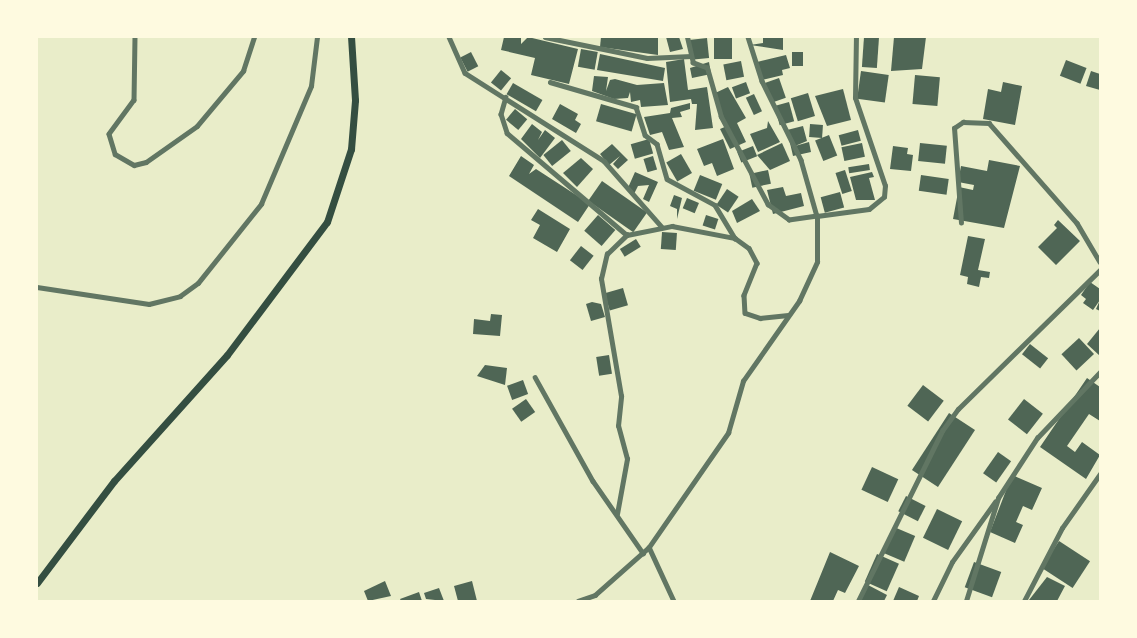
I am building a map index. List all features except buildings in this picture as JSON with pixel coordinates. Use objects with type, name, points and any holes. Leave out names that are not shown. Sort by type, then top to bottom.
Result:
[{"type":"main road","points":[[37,583],[114,481],[227,355],[327,222],[351,149],[355,100],[351,37]]},
{"type":"street","points":[[135,37],[134,100],[109,134],[115,154],[134,164],[146,162],[197,125],[243,71],[254,37]]},
{"type":"street","points":[[37,287],[149,304],[180,296],[198,283],[261,204],[311,86],[317,37]]},
{"type":"street","points":[[449,37],[465,73],[604,160],[662,228]]},
{"type":"street","points":[[545,37],[647,58],[691,56]]},
{"type":"street","points":[[687,37],[693,63],[707,68],[721,117],[768,205],[789,220],[869,209],[884,197],[885,186],[855,98],[856,37]]},
{"type":"street","points":[[578,601],[595,595],[649,547],[728,433],[743,382],[812,278],[817,216],[801,160],[762,81],[748,37]]},
{"type":"street","points":[[550,82],[636,107],[645,135],[657,144],[667,179],[715,205],[735,238]]},
{"type":"street","points":[[506,97],[501,114],[507,133],[627,235]]},
{"type":"street","points":[[961,223],[954,128],[963,122],[989,123],[1076,223],[1100,262]]},
{"type":"street","points":[[617,514],[627,458],[618,426],[621,396],[601,279],[607,254],[627,235],[662,228],[700,228],[735,238],[749,248],[757,263],[744,295],[745,313],[760,318],[789,315]]},
{"type":"street","points":[[858,601],[942,430],[958,409],[1100,271]]},
{"type":"street","points":[[933,601],[951,562],[998,498],[1037,438],[1100,372]]},
{"type":"street","points":[[535,377],[643,553]]},
{"type":"street","points":[[1024,601],[1062,528],[1100,474]]},
{"type":"street","points":[[967,601],[998,498]]},
{"type":"street","points":[[649,547],[674,601]]}]
